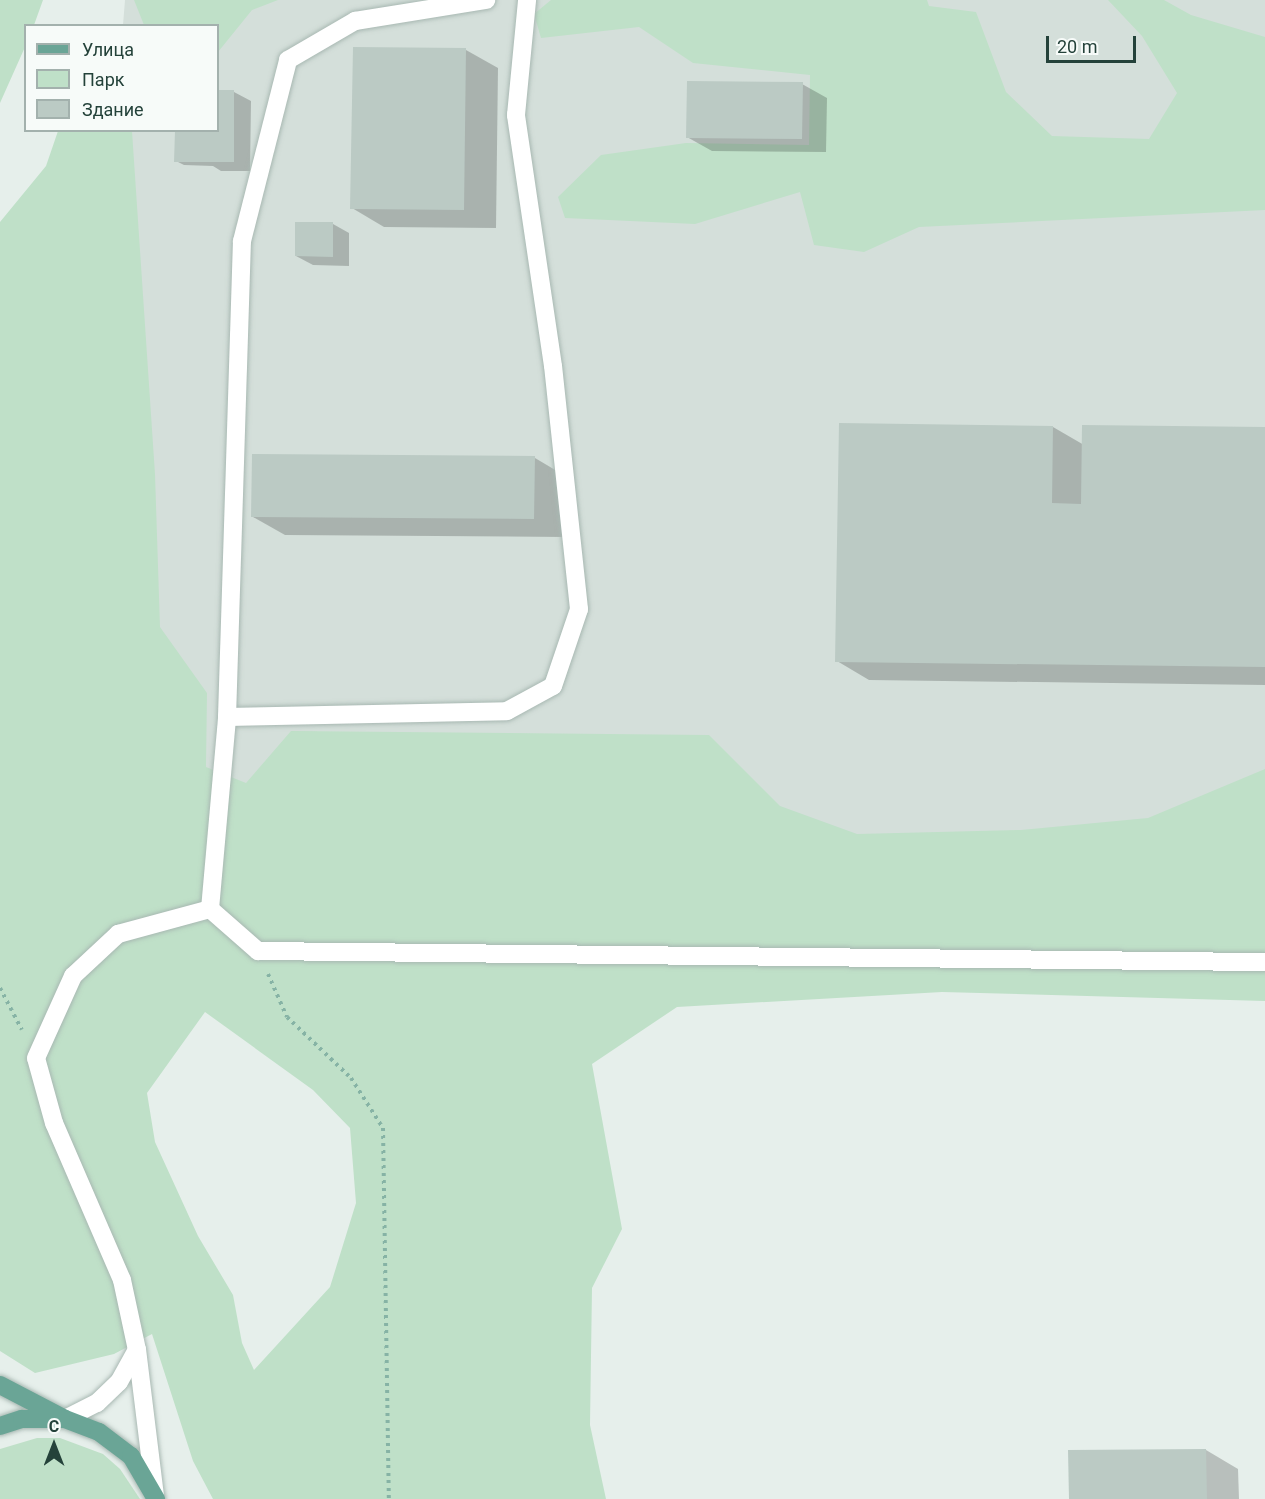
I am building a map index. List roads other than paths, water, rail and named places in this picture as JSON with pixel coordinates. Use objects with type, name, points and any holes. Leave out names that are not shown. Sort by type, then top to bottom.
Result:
[{"type":"main road","points":[[0,1385],[65,1419],[99,1431],[131,1456],[156,1497]]},
{"type":"main road","points":[[0,1426],[22,1419],[65,1419]]},
{"type":"street","points":[[210,909],[227,717],[242,241],[288,60],[355,21],[486,0]]},
{"type":"street","points":[[227,717],[507,711],[553,686],[579,609],[553,366],[516,115],[527,0]]},
{"type":"street","points":[[210,909],[258,951],[1265,962]]},
{"type":"street","points":[[156,1497],[137,1350],[122,1280],[54,1123],[36,1058],[73,976],[118,934],[210,909]]},
{"type":"street","points":[[65,1419],[97,1403],[119,1382],[137,1350]]}]
